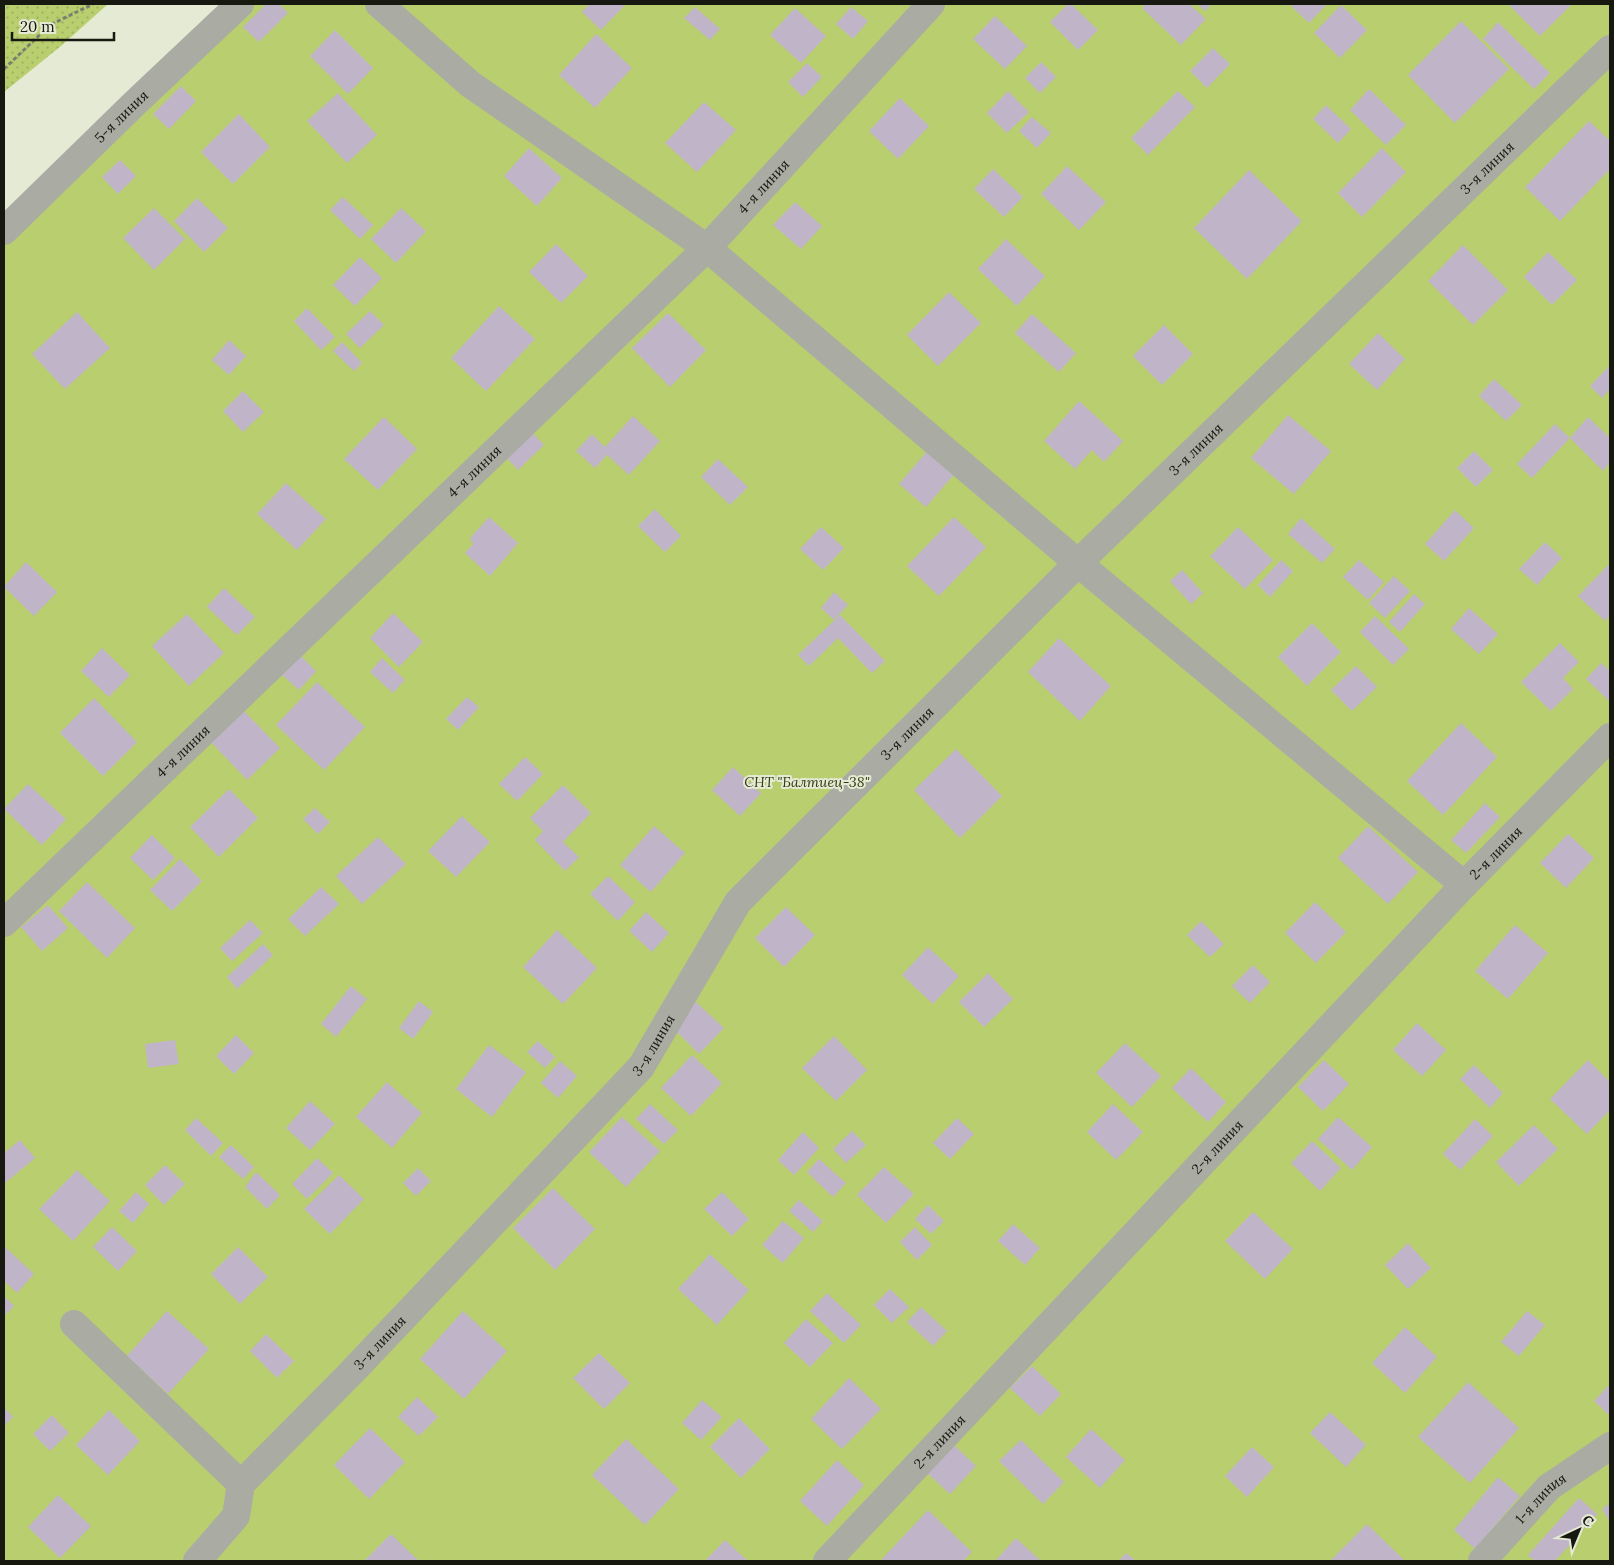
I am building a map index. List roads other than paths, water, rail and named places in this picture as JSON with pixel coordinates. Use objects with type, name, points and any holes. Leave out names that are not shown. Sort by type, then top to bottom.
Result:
[{"type":"street","name":"5-я линия","points":[[4,231],[240,4]]},
{"type":"street","points":[[379,4],[470,84],[707,248],[1078,563],[1464,886]]},
{"type":"street","name":"4-я линия","points":[[4,923],[707,248],[931,4]]},
{"type":"street","name":"3-я линия","points":[[241,1484],[351,1373],[641,1067],[738,902],[1078,563],[1610,50]]},
{"type":"street","name":"2-я линия","points":[[827,1561],[1464,886],[1610,737]]},
{"type":"street","points":[[74,1324],[241,1484],[236,1516],[197,1561]]},
{"type":"street","name":"1-я линия","points":[[1482,1561],[1549,1486],[1610,1446]]},
{"type":"park label","name":"СНТ \"Балтиец-38\"","points":[[807,782]]}]
